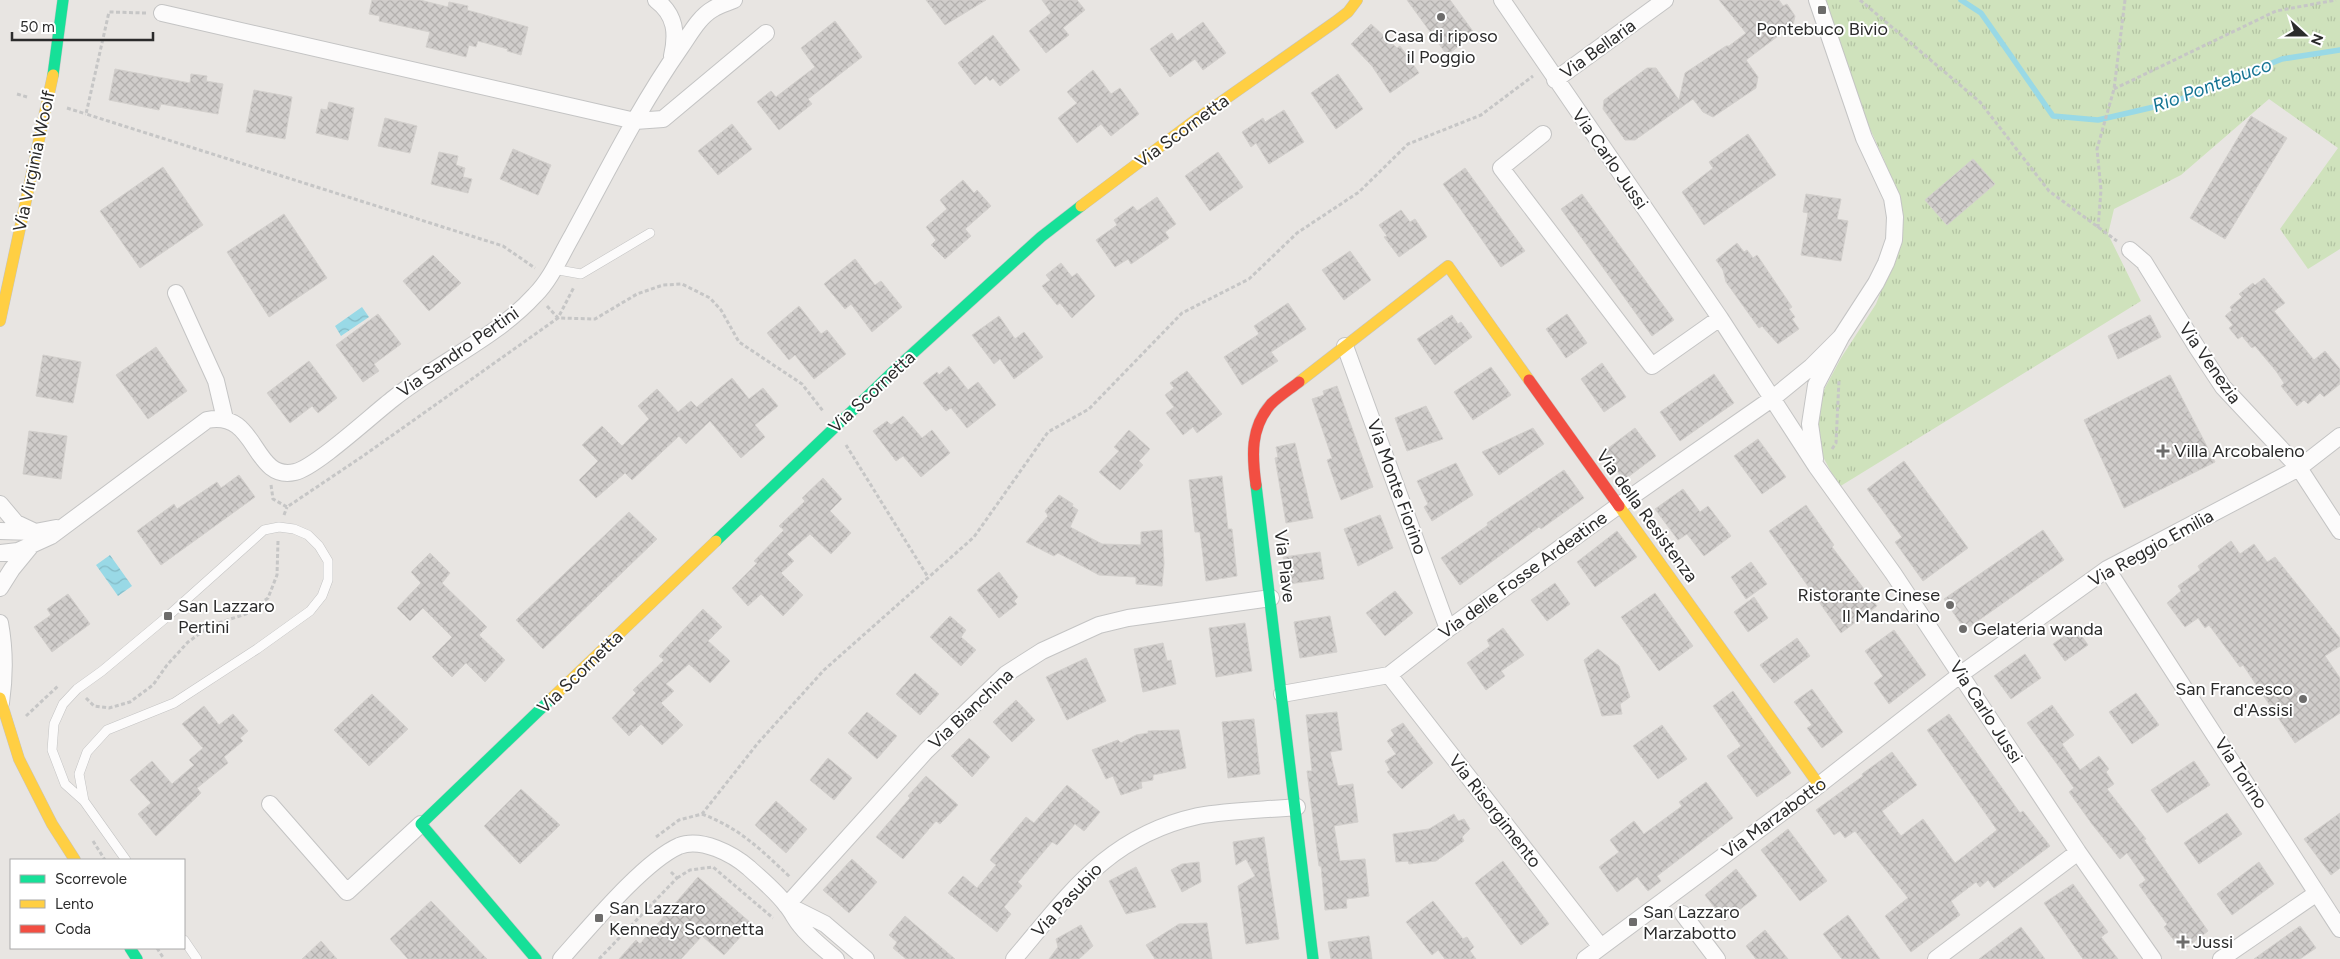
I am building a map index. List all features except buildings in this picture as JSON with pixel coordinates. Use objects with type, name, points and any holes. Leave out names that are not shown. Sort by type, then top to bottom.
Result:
[{"type":"street","name":"Via Virginia Woolf","points":[[55,0],[60,31]]},
{"type":"street","name":"Via Virginia Woolf","points":[[0,320],[60,31],[63,0]]},
{"type":"street","name":"Via Sandro Pertini","points":[[656,0],[669,15],[675,27],[676,39],[671,62]]},
{"type":"street","name":"Via Sandro Pertini","points":[[270,467],[278,473],[298,472],[327,452],[396,396],[490,332],[536,295],[551,273],[635,121],[671,62],[700,20],[713,9],[734,0]]},
{"type":"street","name":"Via Scornetta","points":[[270,804],[347,892],[421,824],[835,427],[1041,237],[1194,121],[1335,22],[1348,12],[1357,0]]},
{"type":"street","name":"Via Carlo Jussi","points":[[1502,0],[1555,80],[1720,318],[1816,466],[1893,573],[2078,852],[2153,959]]},
{"type":"street","name":"Via Bellaria","points":[[1555,80],[1665,0]]},
{"type":"street","name":"Via Carlo Jussi","points":[[1816,466],[1810,424],[1816,385],[1841,337],[1876,283],[1886,263],[1894,240],[1895,218],[1892,198],[1864,138],[1817,0]]},
{"type":"street","points":[[162,13],[635,121],[664,119],[766,33]]},
{"type":"street","points":[[1543,134],[1501,168],[1652,366],[1720,318]]},
{"type":"street","name":"Via Venezia","points":[[2130,250],[2144,262],[2223,387],[2300,468],[2340,531]]},
{"type":"street","name":"Via Piave","points":[[1314,959],[1297,807],[1252,453],[1256,430],[1271,404],[1448,266]]},
{"type":"street","name":"Via della Resistenza","points":[[1448,266],[1819,785]]},
{"type":"street","points":[[176,293],[216,382],[225,419]]},
{"type":"street","name":"Via Carlo Jussi","points":[[1773,398],[1811,367],[1841,337]]},
{"type":"street","name":"Via Monte Fiorino","points":[[1345,346],[1448,629]]},
{"type":"street","name":"Via delle Fosse Ardeatine","points":[[1282,694],[1389,675],[1448,629],[1618,506],[1773,398]]},
{"type":"street","points":[[0,553],[18,551],[32,539],[66,525],[207,420],[225,419],[235,422],[270,467]]},
{"type":"street","points":[[2300,468],[2340,436]]},
{"type":"street","name":"Via Reggio Emilia","points":[[1961,674],[2107,569],[2300,468]]},
{"type":"street","points":[[0,504],[32,539]]},
{"type":"street","points":[[0,532],[32,539]]},
{"type":"street","points":[[0,588],[32,539]]},
{"type":"street","name":"Via Torino","points":[[2107,569],[2340,929]]},
{"type":"street","name":"Via Bianchina","points":[[786,905],[926,751],[1006,674],[1042,651],[1100,625],[1128,618],[1271,598]]},
{"type":"street","points":[[0,623],[4,645],[5,672],[1,700],[6,721],[19,759],[52,824],[74,859]]},
{"type":"street","name":"Via Marzabotto","points":[[1585,959],[1819,785],[1961,674]]},
{"type":"street","name":"Via Risorgimento","points":[[1389,675],[1602,947]]},
{"type":"street","name":"Via Pasubio","points":[[1014,959],[1083,878],[1112,853],[1136,840],[1172,824],[1200,816],[1297,807]]},
{"type":"street","points":[[421,824],[536,959]]},
{"type":"street","points":[[561,959],[658,859],[681,846],[704,844],[729,854],[747,866],[786,905],[799,924],[836,959]]},
{"type":"street","points":[[1936,959],[2078,852]]},
{"type":"street","points":[[2221,959],[2317,893]]},
{"type":"street","points":[[786,905],[826,924],[866,959]]},
{"type":"street","points":[[1683,914],[1716,959]]},
{"type":"lane","points":[[551,273],[581,274],[650,233]]},
{"type":"lane","points":[[84,801],[79,774],[87,752],[107,730],[174,703],[303,616],[322,596],[328,580],[328,561],[319,546],[308,534],[279,527],[264,530],[168,616],[102,671],[77,689],[63,704],[54,724],[52,750],[65,784],[84,801],[125,859]]},
{"type":"lane","points":[[185,941],[197,959]]},
{"type":"path","points":[[1860,0],[1980,102],[2050,192],[2098,229],[2130,250]]},
{"type":"path","points":[[2098,229],[2101,190],[2097,149],[2114,89],[2125,0]]},
{"type":"path","points":[[2114,89],[2276,11],[2336,0]]},
{"type":"path","points":[[86,114],[108,12],[162,13]]},
{"type":"path","points":[[702,814],[758,743],[824,670],[974,537],[1048,432],[1089,409],[1182,313],[1249,279],[1297,233],[1359,192],[1408,144],[1482,115],[1546,66]]},
{"type":"path","points":[[17,94],[30,98]]},
{"type":"path","points":[[63,107],[503,246],[551,273]]},
{"type":"path","points":[[6,721],[21,720],[67,679],[94,706],[109,708],[130,702],[153,685],[167,665],[188,642],[212,625],[246,614],[268,598],[277,575],[279,527],[287,507],[363,456],[558,318],[581,274]]},
{"type":"path","points":[[536,295],[558,318],[595,319],[637,294],[663,285],[682,284],[710,298],[721,310],[739,342],[802,384],[835,427],[928,577]]},
{"type":"path","points":[[1816,466],[1836,444],[1840,380]]},
{"type":"path","points":[[270,467],[273,499],[287,507]]},
{"type":"path","points":[[677,878],[690,870],[713,867],[777,922]]},
{"type":"green space","points":[[1823,0],[2340,0],[2340,249],[2308,269],[2280,229],[2338,148],[2269,99],[2181,175],[2114,209],[2108,234],[2141,301],[1839,487],[1812,436],[1818,401],[1841,358],[1876,304],[1891,266],[1895,191],[1885,162],[1858,102]]},
{"type":"water","points":[[362,307],[369,317],[341,336],[335,326]]},
{"type":"water","points":[[110,555],[132,586],[118,596],[96,565]]},
{"type":"waterway","name":"Rio Pontebuco","points":[[1961,0],[1981,13],[2053,116],[2098,120],[2171,103],[2282,59],[2340,50]]},
{"type":"traffic: fast","points":[[53,75],[63,0]]},
{"type":"traffic: fast","points":[[716,541],[900,365],[1041,237],[1081,206]]},
{"type":"traffic: fast","points":[[1256,485],[1313,959]]},
{"type":"traffic: fast","points":[[536,959],[421,824],[552,698]]},
{"type":"traffic: fast","points":[[131,949],[137,959]]},
{"type":"traffic: slow","points":[[1081,206],[1194,121],[1335,22],[1348,12],[1357,0]]},
{"type":"traffic: slow","points":[[0,321],[53,75]]},
{"type":"traffic: slow","points":[[1299,382],[1448,266],[1529,380]]},
{"type":"traffic: slow","points":[[1619,506],[1819,785]]},
{"type":"traffic: slow","points":[[552,698],[716,541]]},
{"type":"traffic: slow","points":[[0,698],[19,759],[52,824],[74,859]]},
{"type":"traffic: jam","points":[[1529,380],[1619,506]]},
{"type":"traffic: jam","points":[[1256,485],[1253,453],[1259,423],[1271,404],[1299,382]]},
{"type":"place","name":"Pontebuco Bivio","points":[[1822,10]]},
{"type":"place","name":"Casa di riposo il Poggio","points":[[1441,17]]},
{"type":"place","name":"Villa Arcobaleno","points":[[2163,451]]},
{"type":"place","name":"Ristorante Cinese Il Mandarino","points":[[1950,605]]},
{"type":"place","name":"San Lazzaro Pertini","points":[[168,616]]},
{"type":"place","name":"Gelateria wanda","points":[[1963,629]]},
{"type":"place","name":"San Francesco d'Assisi","points":[[2303,699]]},
{"type":"place","name":"San Lazzaro Kennedy Scornetta","points":[[599,918]]},
{"type":"place","name":"San Lazzaro Marzabotto","points":[[1633,922]]},
{"type":"place","name":"Jussi","points":[[2183,942]]}]
